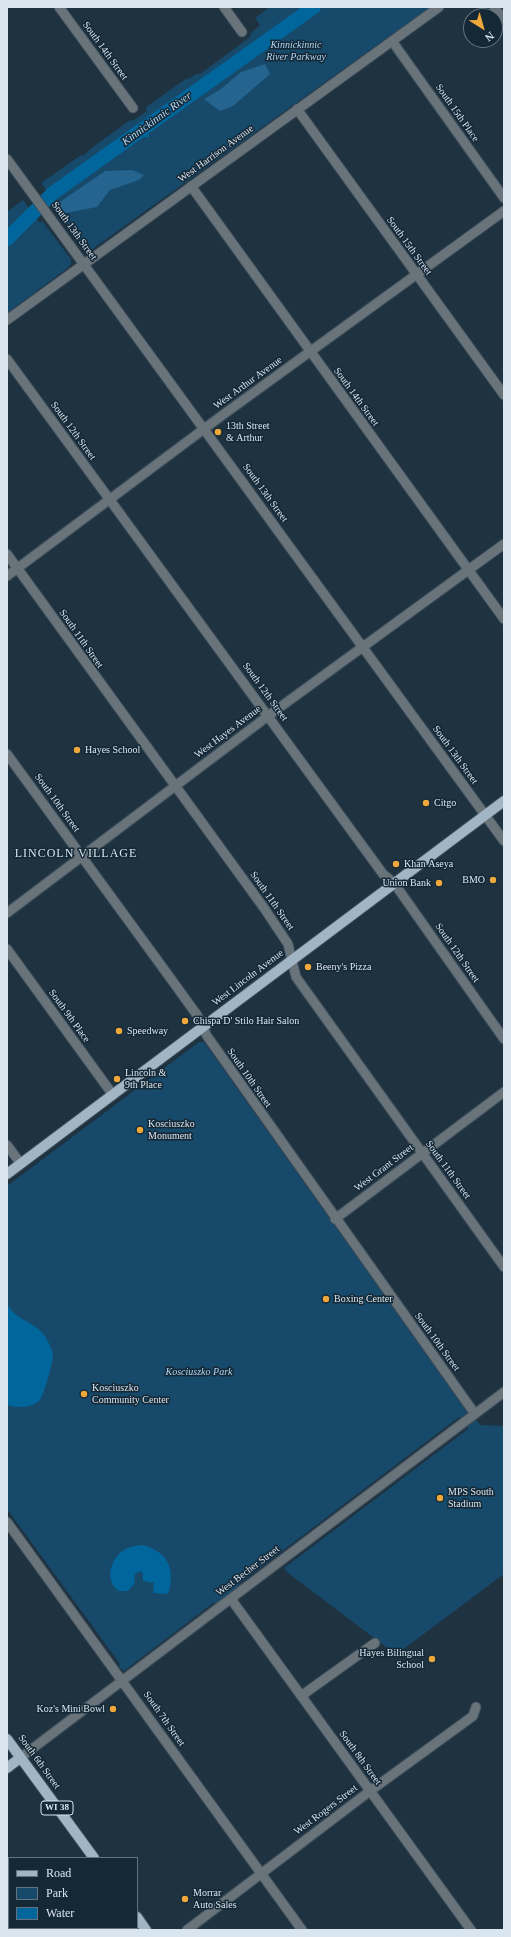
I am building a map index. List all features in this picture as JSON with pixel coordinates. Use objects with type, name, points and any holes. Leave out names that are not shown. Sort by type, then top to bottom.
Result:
[{"type":"main road","name":"West Lincoln Avenue","points":[[7,1174],[504,801]]},
{"type":"main road","name":"South 6th Street","points":[[7,1739],[93,1857]]},
{"type":"main road","name":"West Becher Street","points":[[7,1768],[20,1758]]},
{"type":"main road","points":[[138,1918],[146,1930]]},
{"type":"street","name":"South 14th Street","points":[[59,7],[133,108]]},
{"type":"street","points":[[224,7],[242,32]]},
{"type":"street","name":"West Harrison Avenue","points":[[7,320],[83,263],[439,7]]},
{"type":"street","points":[[494,7],[504,20]]},
{"type":"street","name":"South 15th Place","points":[[392,41],[504,198]]},
{"type":"street","name":"South 15th Street","points":[[297,109],[504,395]]},
{"type":"street","name":"South 13th Street","points":[[7,159],[504,841]]},
{"type":"street","name":"South 14th Street","points":[[191,186],[504,619]]},
{"type":"street","name":"West Arthur Avenue","points":[[7,576],[204,428],[504,211]]},
{"type":"street","name":"South 12th Street","points":[[7,359],[383,874],[394,883],[504,1039]]},
{"type":"street","name":"West Hayes Avenue","points":[[7,912],[268,716],[504,544]]},
{"type":"street","name":"South 11th Street","points":[[7,554],[264,908],[288,944],[296,977],[504,1267]]},
{"type":"street","name":"South 10th Street","points":[[7,754],[197,1015],[202,1028],[335,1219],[475,1414]]},
{"type":"street","name":"South 9th Place","points":[[7,949],[113,1095]]},
{"type":"street","name":"West Grant Street","points":[[335,1219],[504,1092]]},
{"type":"street","points":[[7,1145],[21,1164]]},
{"type":"street","name":"West Becher Street","points":[[20,1758],[504,1392]]},
{"type":"street","name":"South 7th Street","points":[[7,1522],[123,1680],[302,1930]]},
{"type":"street","name":"South 8th Street","points":[[231,1599],[471,1930]]},
{"type":"street","points":[[301,1696],[374,1643]]},
{"type":"street","name":"West Rogers Street","points":[[187,1930],[260,1873],[473,1716],[476,1708]]},
{"type":"green space","name":"Kinnickinnic River Parkway","points":[[270,7],[430,7],[91,250],[85,250],[55,209],[57,206],[41,183],[81,155],[82,156],[130,120],[132,121],[147,111],[145,108],[187,78],[188,79],[196,74],[200,74],[250,37],[251,33],[260,25],[255,18]]},
{"type":"green space","points":[[23,200],[40,223],[42,221],[71,259],[71,263],[69,267],[7,313],[7,212]]},
{"type":"green space","name":"Kosciuszko Park","points":[[199,1042],[204,1042],[467,1412],[462,1418],[459,1417],[240,1583],[239,1586],[216,1604],[213,1603],[124,1671],[119,1667],[120,1664],[7,1509],[7,1186]]},
{"type":"green space","name":"MPS South Stadium","points":[[476,1420],[481,1425],[504,1426],[504,1574],[393,1657],[386,1647],[288,1573],[284,1568],[468,1429],[468,1426]]},
{"type":"shaded area","points":[[265,64],[270,74],[233,106],[220,111],[204,99],[221,89],[241,72]]},
{"type":"shaded area","points":[[132,170],[144,175],[139,180],[110,190],[97,207],[65,213],[57,204],[105,171]]},
{"type":"water","points":[[7,1303],[14,1313],[40,1330],[47,1339],[52,1350],[52,1364],[41,1398],[36,1403],[28,1406],[15,1407],[7,1405]]},
{"type":"water","points":[[142,1545],[158,1552],[168,1563],[171,1577],[168,1594],[153,1593],[154,1583],[143,1581],[141,1571],[135,1574],[134,1584],[128,1591],[119,1591],[111,1582],[110,1576],[112,1564],[119,1554],[128,1548]]},
{"type":"waterway","name":"Kinnickinnic River","points":[[7,239],[53,193],[314,7]]},
{"type":"waterway","points":[[136,134],[148,136]]},
{"type":"place","name":"13th Street & Arthur","points":[[218,432]]},
{"type":"place","name":"Hayes School","points":[[77,750]]},
{"type":"place","name":"Citgo","points":[[426,803]]},
{"type":"place","name":"Khan Aseya","points":[[396,864]]},
{"type":"place","name":"BMO","points":[[493,880]]},
{"type":"place","name":"Union Bank","points":[[439,883]]},
{"type":"place","name":"Beeny's Pizza","points":[[308,967]]},
{"type":"place","name":"Chispa D' Stilo Hair Salon","points":[[185,1021]]},
{"type":"place","name":"Speedway","points":[[119,1031]]},
{"type":"place","name":"Lincoln & 9th Place","points":[[117,1079]]},
{"type":"place","name":"Kosciuszko Monument","points":[[140,1130]]},
{"type":"place","name":"Boxing Center","points":[[326,1299]]},
{"type":"place","name":"Kosciuszko Community Center","points":[[84,1394]]},
{"type":"place","name":"MPS South Stadium","points":[[440,1498]]},
{"type":"place","name":"Hayes Bilingual School","points":[[432,1659]]},
{"type":"place","name":"Koz's Mini Bowl","points":[[113,1709]]},
{"type":"place","name":"Morrar Auto Sales","points":[[185,1899]]},
{"type":"district","name":"LINCOLN VILLAGE","points":[[76,854]]}]
